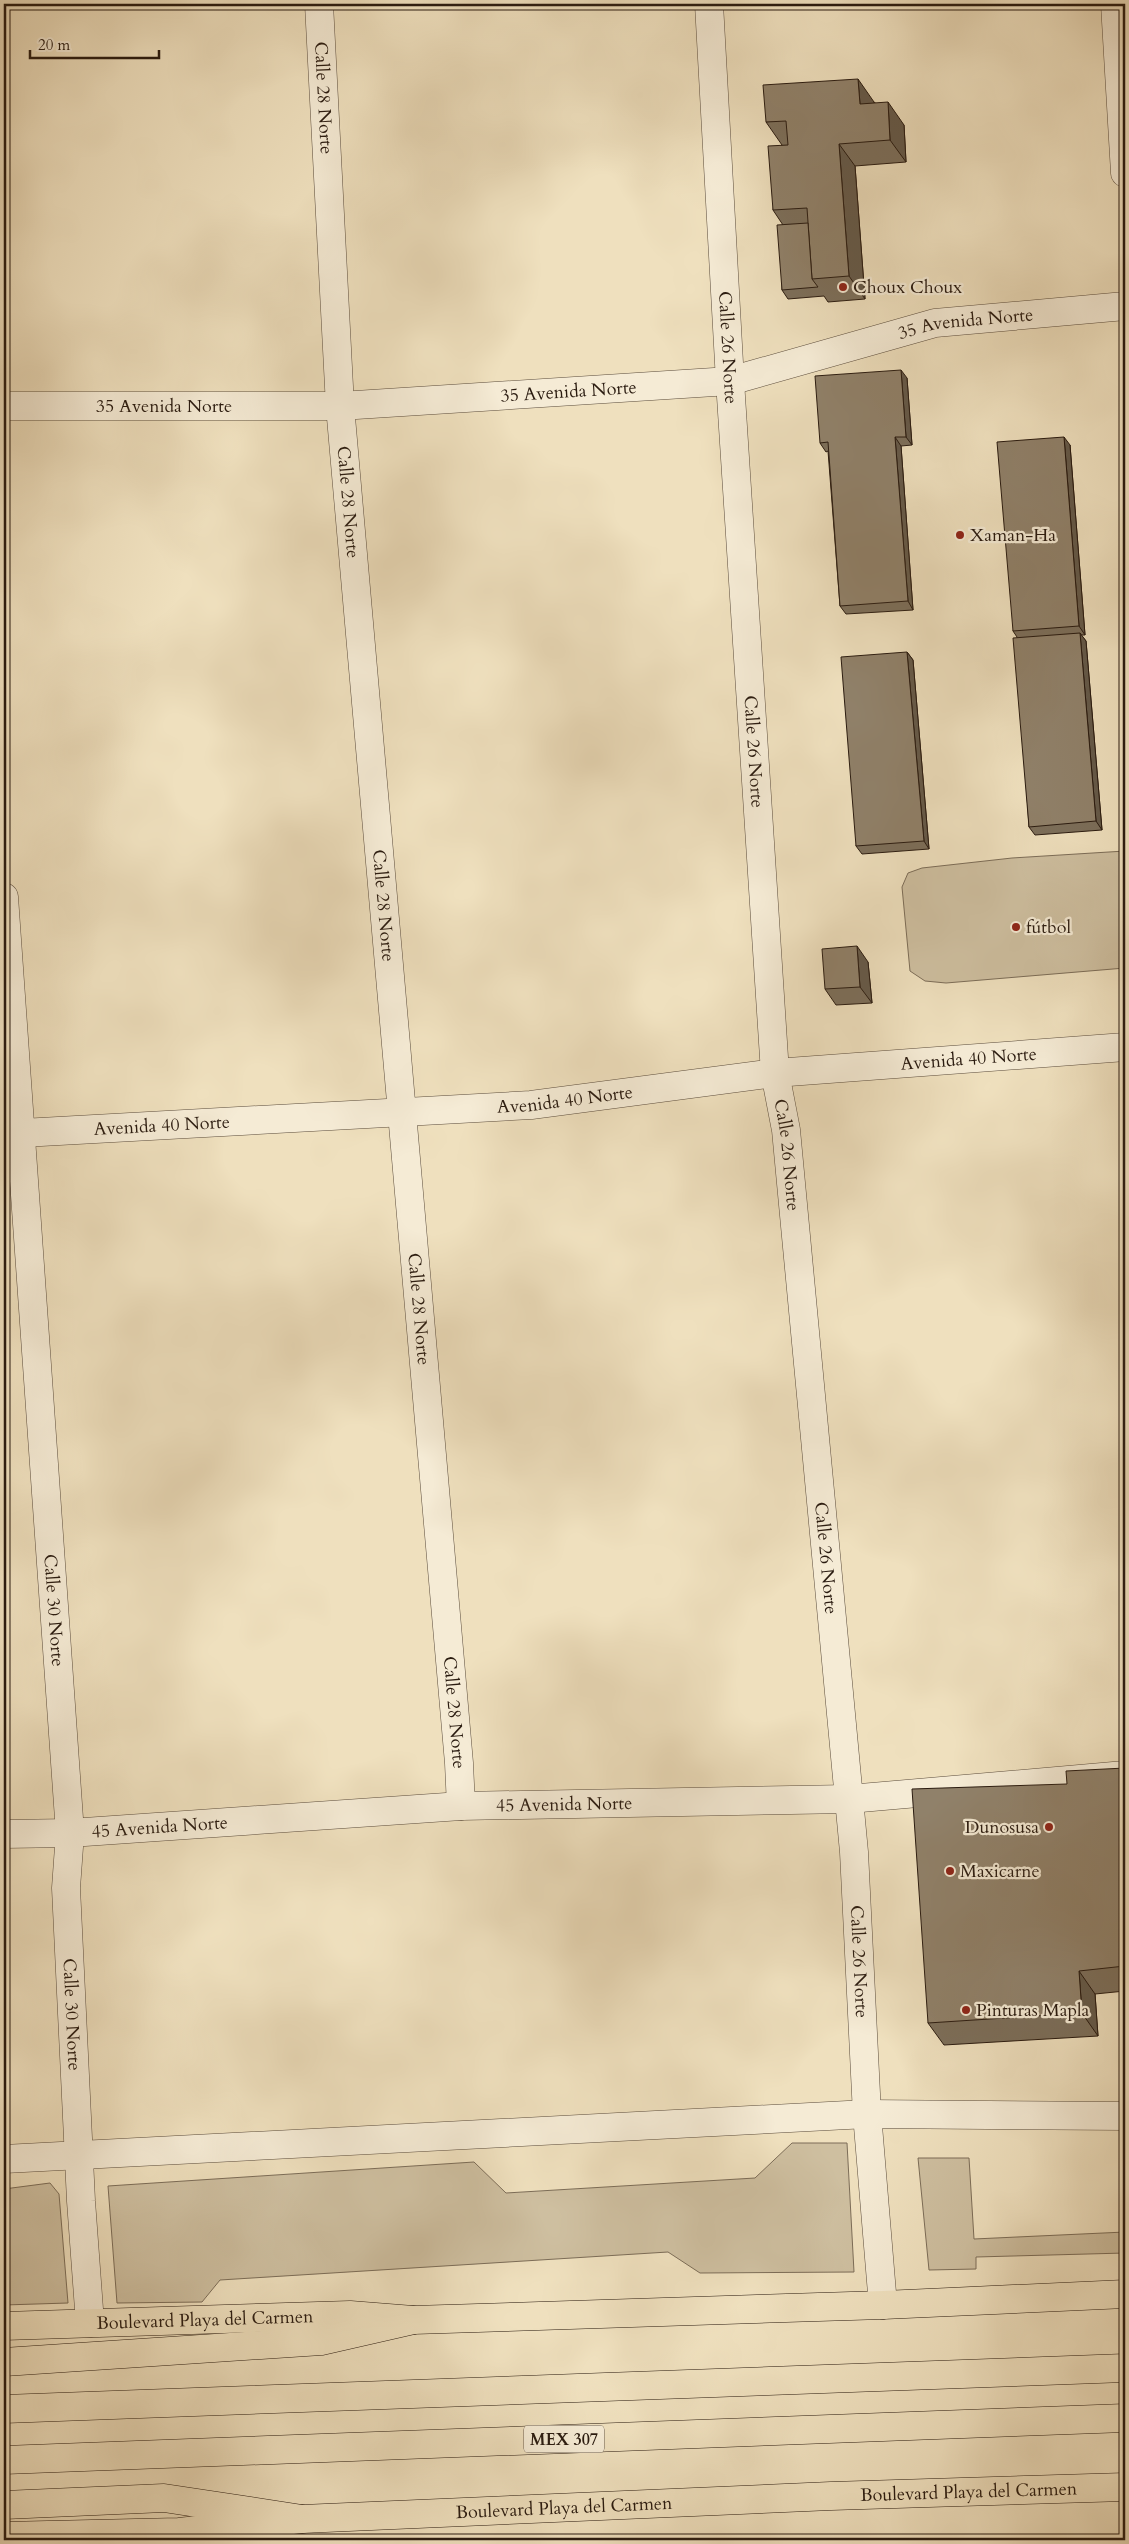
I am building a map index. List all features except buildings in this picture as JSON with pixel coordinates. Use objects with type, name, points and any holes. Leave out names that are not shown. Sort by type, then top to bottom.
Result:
[{"type":"main road","name":"Boulevard Playa del Carmen","points":[[4,2326],[350,2315],[413,2320],[883,2305],[1125,2294]]},
{"type":"main road","points":[[4,2362],[321,2341],[413,2320]]},
{"type":"main road","points":[[4,2408],[1125,2368]]},
{"type":"main road","name":"MEX 307","points":[[4,2460],[1125,2418]]},
{"type":"main road","name":"Boulevard Playa del Carmen","points":[[4,2536],[179,2532],[302,2519],[831,2496],[1125,2488]]},
{"type":"main road","points":[[4,2505],[164,2498],[302,2519]]},
{"type":"street","name":"Calle 28 Norte","points":[[320,4],[340,406],[459,1763],[461,1806]]},
{"type":"street","name":"Calle 26 Norte","points":[[709,4],[730,381],[775,1072],[786,1130],[854,1852],[867,2114],[883,2305]]},
{"type":"street","points":[[1115,4],[1125,173]]},
{"type":"street","name":"35 Avenida Norte","points":[[4,406],[340,406],[730,381],[935,323],[1125,306]]},
{"type":"street","name":"Calle 30 Norte","points":[[4,897],[11,1134],[70,1833],[66,1888],[79,2156],[90,2323]]},
{"type":"street","name":"Avenida 40 Norte","points":[[11,1134],[402,1114],[531,1105],[775,1072],[1125,1047]]},
{"type":"street","name":"45 Avenida Norte","points":[[4,1834],[70,1833],[461,1806],[849,1799],[1125,1775]]},
{"type":"street","points":[[4,2159],[867,2114],[1125,2116]]},
{"type":"shaded area","name":"fútbol","points":[[1125,851],[1125,968],[946,983],[925,981],[910,971],[902,887],[908,873],[922,868],[1012,858]]},
{"type":"shaded area","points":[[792,2143],[847,2143],[854,2272],[700,2273],[668,2252],[220,2280],[202,2302],[117,2303],[108,2186],[474,2162],[506,2193],[755,2178]]},
{"type":"shaded area","points":[[918,2158],[969,2158],[974,2239],[1125,2232],[1125,2253],[976,2257],[976,2269],[929,2270]]},
{"type":"shaded area","points":[[50,2183],[59,2194],[68,2303],[4,2305],[4,2189]]},
{"type":"place","name":"Choux Choux","points":[[843,287]]},
{"type":"place","name":"Xaman-Ha","points":[[960,535]]},
{"type":"place","name":"fútbol","points":[[1016,927]]},
{"type":"place","name":"Dunosusa","points":[[1049,1827]]},
{"type":"place","name":"Maxicarne","points":[[950,1871]]},
{"type":"place","name":"Pinturas Mapla","points":[[966,2010]]}]
